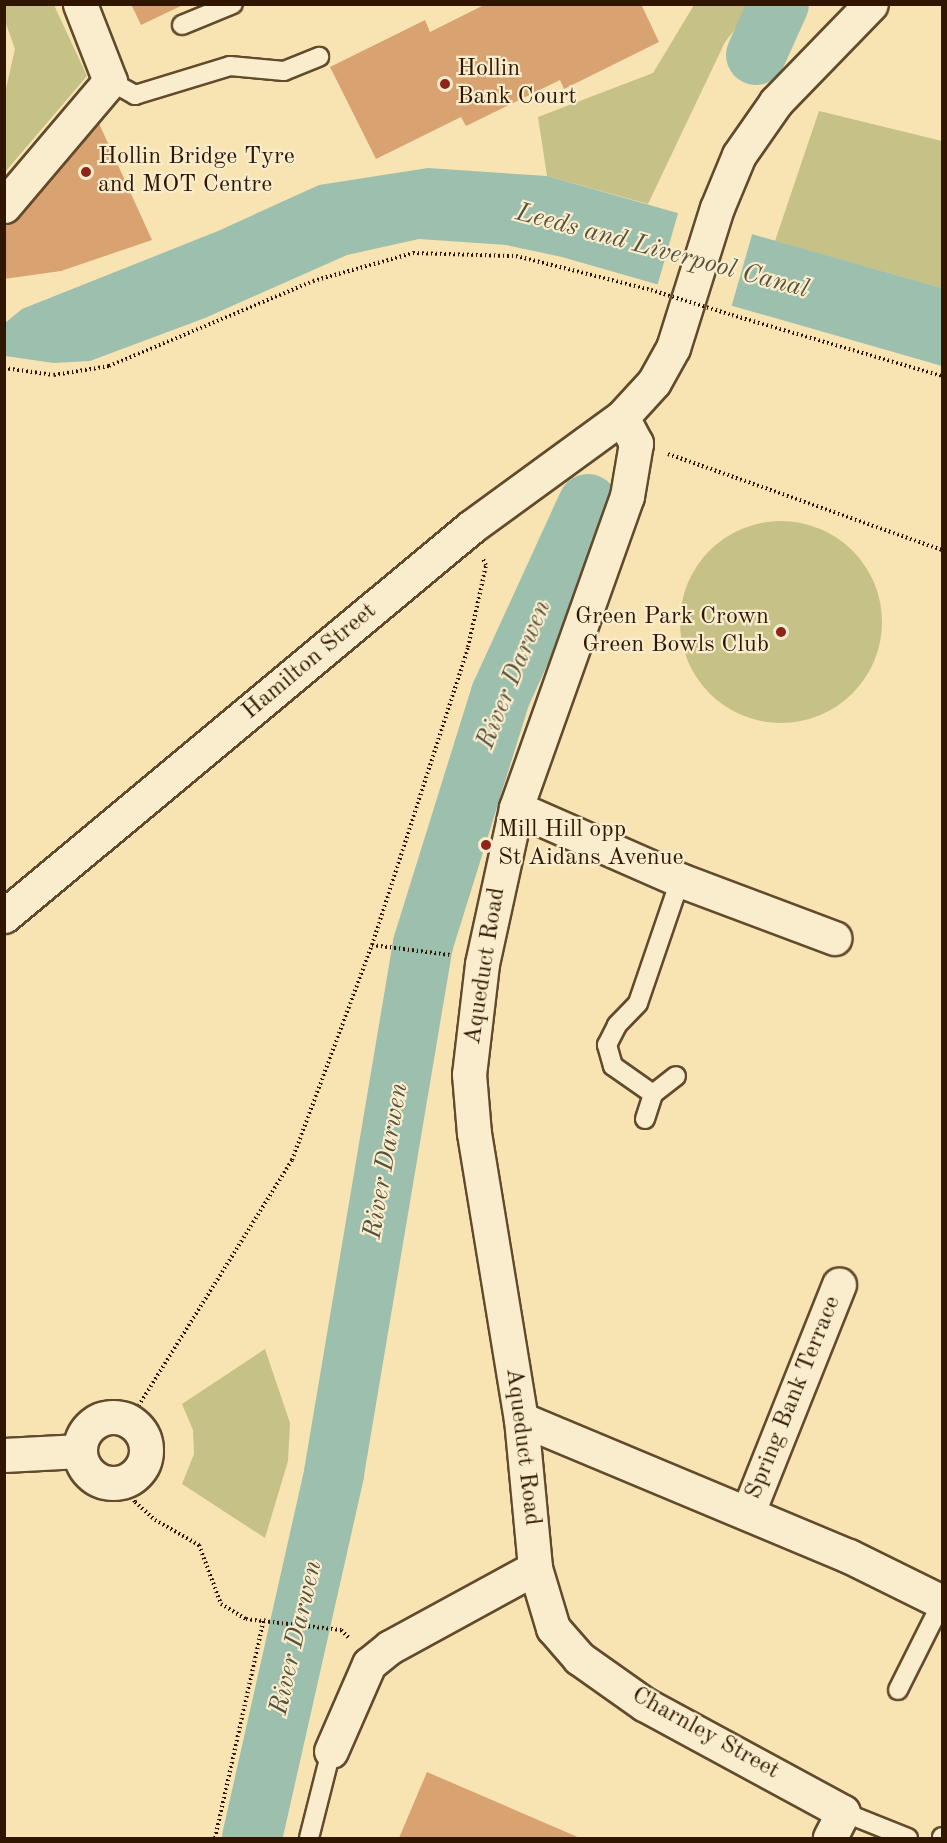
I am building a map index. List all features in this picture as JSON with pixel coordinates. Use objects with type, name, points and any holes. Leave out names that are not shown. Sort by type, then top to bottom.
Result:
[{"type":"street","points":[[4,206],[110,81],[80,4]]},
{"type":"street","points":[[629,430],[673,348],[717,208],[739,155],[776,102],[871,4]]},
{"type":"street","name":"Hamilton Street","points":[[4,916],[471,527],[629,430]]},
{"type":"street","name":"Aqueduct Road","points":[[553,1628],[535,1568],[521,1419],[474,1133],[469,1074],[482,964],[516,808],[627,496],[629,430]]},
{"type":"street","points":[[516,808],[680,880],[834,938]]},
{"type":"street","name":"Spring Bank Terrace","points":[[748,1512],[839,1284]]},
{"type":"street","points":[[100,1419],[129,1421],[138,1428],[146,1449],[139,1471],[123,1481],[98,1479],[82,1462],[80,1451],[85,1432],[100,1419]]},
{"type":"street","name":"Spring Bank Terrace","points":[[521,1419],[748,1512],[942,1602]]},
{"type":"street","points":[[4,1455],[80,1451]]},
{"type":"street","points":[[331,1751],[369,1664],[390,1647],[535,1568]]},
{"type":"street","name":"Charnley Street","points":[[553,1628],[579,1658],[644,1704],[836,1825]]},
{"type":"lane","points":[[182,25],[233,4]]},
{"type":"lane","points":[[110,81],[135,95],[230,66],[284,71],[319,57]]},
{"type":"lane","points":[[653,1094],[613,1066],[607,1045],[617,1025],[638,1003],[680,880]]},
{"type":"lane","points":[[645,1119],[653,1094],[676,1076]]},
{"type":"lane","points":[[898,1690],[942,1602]]},
{"type":"lane","points":[[309,1839],[331,1751]]},
{"type":"lane","points":[[836,1825],[908,1839]]},
{"type":"path","points":[[4,368],[54,375],[109,366],[313,281],[414,253],[516,256],[651,291],[942,376]]},
{"type":"path","points":[[629,430],[942,550]]},
{"type":"path","points":[[129,1421],[292,1160],[372,945],[468,647],[486,565],[471,527]]},
{"type":"path","points":[[372,945],[394,946],[450,955]]},
{"type":"path","points":[[123,1481],[135,1502],[155,1520],[199,1545],[221,1604],[246,1619],[266,1618],[341,1630]]},
{"type":"path","points":[[215,1839],[266,1618]]},
{"type":"shaded area","points":[[5,4],[54,5],[87,76],[5,172],[5,93],[15,49],[5,21]]},
{"type":"shaded area","points":[[694,5],[754,5],[725,42],[648,204],[547,176],[538,117],[653,73]]},
{"type":"shaded area","points":[[819,111],[942,141],[942,288],[775,241]]},
{"type":"shaded area","name":"Green Park Crown Green Bowls Club","points":[[771,521],[791,521],[820,528],[853,550],[875,583],[882,622],[875,661],[853,694],[820,716],[791,723],[771,723],[742,716],[709,694],[687,661],[680,632],[680,612],[687,583],[709,550],[742,528]]},
{"type":"shaded area","points":[[265,1349],[290,1423],[288,1461],[265,1538],[182,1484],[194,1454],[193,1430],[182,1404]]},
{"type":"water","name":"Leeds and Liverpool Canal","points":[[428,168],[547,176],[942,288],[942,366],[562,257],[506,245],[419,239],[347,255],[205,318],[90,361],[54,363],[5,356],[5,323],[22,309],[218,231],[319,185]]},
{"type":"pier","points":[[679,210],[753,231],[730,310],[656,289]]},
{"type":"building","points":[[131,4],[185,4],[141,25]]},
{"type":"building","name":"Hollin Bank Court","points":[[486,4],[641,4],[659,42],[564,89],[560,80],[466,126],[461,117],[376,159],[330,67],[425,20],[430,32]]},
{"type":"building","name":"Hollin Bridge Tyre and MOT Centre","points":[[97,119],[152,240],[61,271],[4,279],[4,224]]},
{"type":"building","points":[[427,1772],[580,1838],[399,1838]]},
{"type":"waterway","name":"River Darwen","points":[[756,55],[779,4]]},
{"type":"waterway","name":"River Darwen","points":[[252,1838],[334,1473],[423,944],[501,694],[588,504]]},
{"type":"place","name":"Hollin Bank Court","points":[[445,84]]},
{"type":"place","name":"Hollin Bridge Tyre and MOT Centre","points":[[86,172]]},
{"type":"place","name":"Green Park Crown Green Bowls Club","points":[[781,632]]},
{"type":"place","name":"Mill Hill opp St Aidans Avenue","points":[[486,845]]}]
